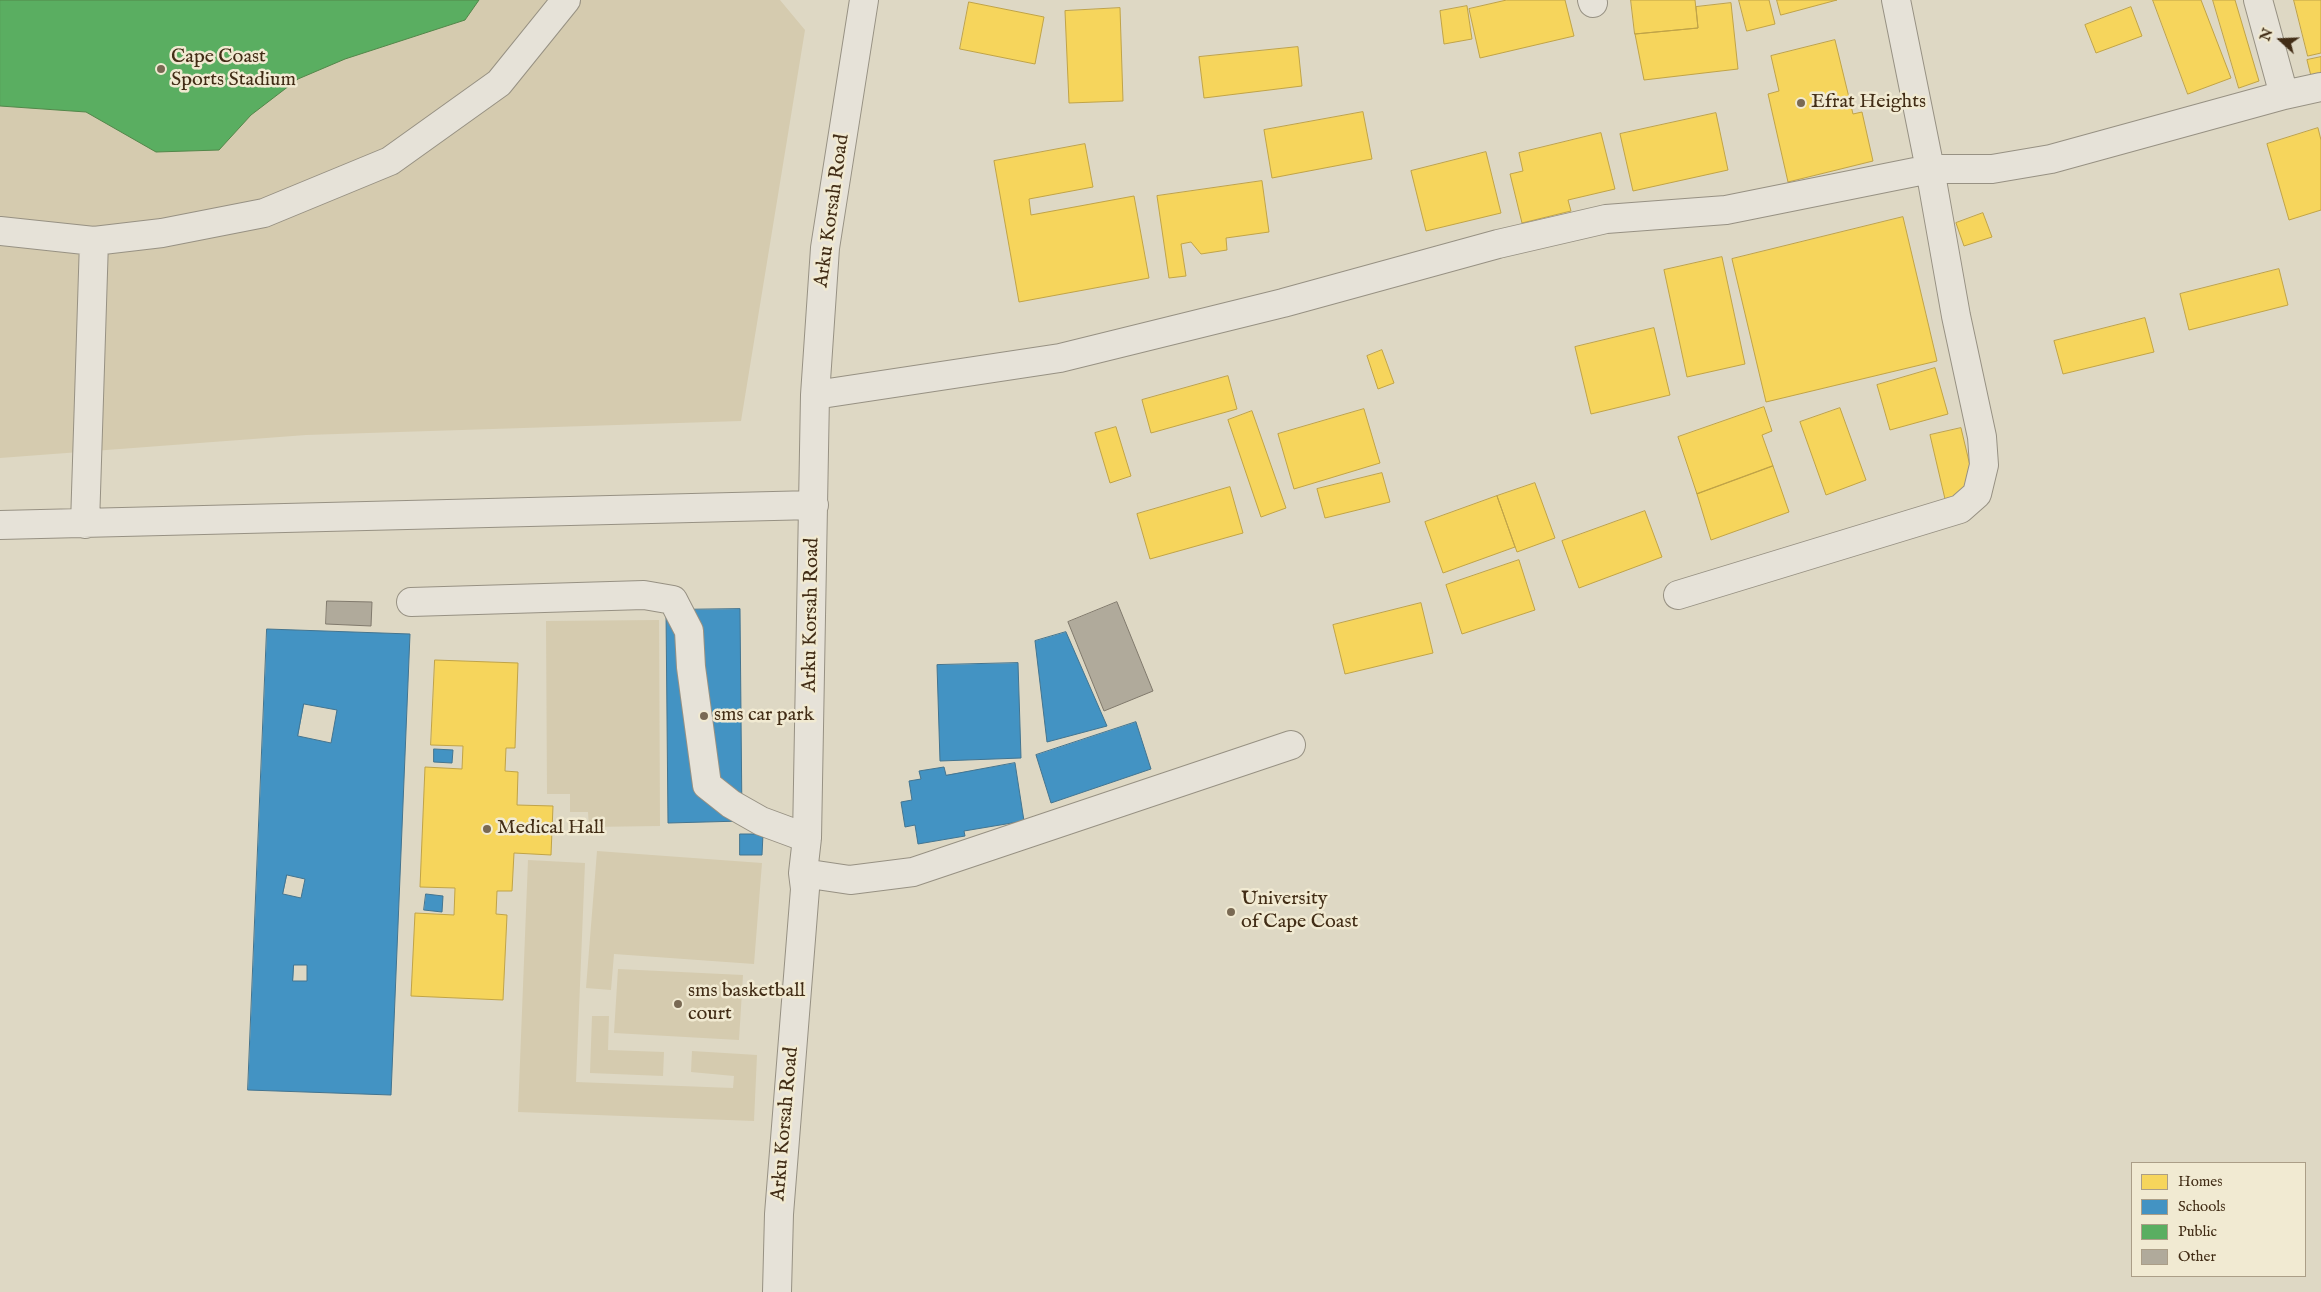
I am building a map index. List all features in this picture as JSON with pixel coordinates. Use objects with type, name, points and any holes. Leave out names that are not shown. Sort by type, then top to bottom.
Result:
[{"type":"street","points":[[0,231],[94,241],[162,234],[264,213],[390,161],[499,82],[566,0]]},
{"type":"street","name":"Arku Korsah Road","points":[[777,1292],[779,1214],[805,889],[815,395],[825,248],[864,0]]},
{"type":"street","points":[[1678,595],[1960,509],[1978,494],[1984,465],[1982,438],[1956,316],[1930,168],[1896,0]]},
{"type":"street","points":[[2258,0],[2284,95]]},
{"type":"street","points":[[815,395],[1060,358],[1282,303],[1498,244],[1606,219],[1726,210],[1930,168],[1992,169],[2051,159],[2284,95],[2321,87]]},
{"type":"street","points":[[85,524],[94,241]]},
{"type":"street","points":[[0,525],[814,505]]},
{"type":"street","points":[[411,602],[644,595],[672,600],[689,631],[691,667],[707,785],[732,804],[761,821],[806,838]]},
{"type":"street","points":[[804,873],[850,880],[913,872],[1291,745]]},
{"type":"shaded area","name":"Cape Coast Sports Stadium","points":[[0,0],[780,0],[805,30],[741,421],[306,435],[0,458]]},
{"type":"shaded area","points":[[659,620],[660,826],[589,827],[588,812],[570,812],[570,794],[547,794],[546,621]]},
{"type":"shaded area","points":[[597,851],[762,863],[754,964],[614,954],[611,990],[586,988]]},
{"type":"shaded area","points":[[528,860],[585,863],[576,1082],[733,1088],[734,1076],[691,1072],[692,1051],[757,1055],[754,1121],[518,1112]]},
{"type":"shaded area","name":"sms basketball court","points":[[618,969],[743,975],[739,1040],[614,1033]]},
{"type":"shaded area","points":[[592,1016],[609,1016],[608,1050],[664,1052],[663,1076],[590,1073]]},
{"type":"building: Homes","points":[[1507,0],[1565,0],[1574,36],[1480,58],[1469,9]]},
{"type":"building: Homes","points":[[1631,0],[1695,0],[1698,28],[1635,34]]},
{"type":"building: Homes","points":[[1739,0],[1769,0],[1775,24],[1747,31]]},
{"type":"building: Homes","points":[[1777,0],[1837,0],[1781,15]]},
{"type":"building: Homes","points":[[2153,0],[2201,0],[2231,78],[2188,94]]},
{"type":"building: Homes","points":[[2213,0],[2235,0],[2259,81],[2239,88]]},
{"type":"building: Homes","points":[[2294,0],[2321,0],[2321,53],[2308,56]]},
{"type":"building: Homes","points":[[969,2],[1044,17],[1035,64],[960,49]]},
{"type":"building: Homes","points":[[1731,3],[1738,69],[1644,80],[1635,34],[1698,28],[1696,7]]},
{"type":"building: Homes","points":[[1467,6],[1472,39],[1444,44],[1440,11]]},
{"type":"building: Homes","points":[[2131,7],[2142,36],[2096,53],[2085,25]]},
{"type":"building: Homes","points":[[1120,8],[1123,101],[1069,103],[1065,11]]},
{"type":"building: Homes","points":[[1835,40],[1853,114],[1862,112],[1873,161],[1788,182],[1768,94],[1779,91],[1771,56]]},
{"type":"building: Homes","points":[[1298,47],[1302,86],[1204,98],[1199,57]]},
{"type":"building: Homes","points":[[2321,57],[2321,74],[2311,76],[2307,60]]},
{"type":"building: Homes","points":[[1363,112],[1372,159],[1272,178],[1264,130]]},
{"type":"building: Homes","points":[[1716,113],[1728,170],[1633,191],[1620,134]]},
{"type":"building: Homes","points":[[2318,128],[2321,140],[2321,210],[2289,220],[2267,144]]},
{"type":"building: Homes","points":[[1601,133],[1615,189],[1568,200],[1571,211],[1522,223],[1510,174],[1523,171],[1519,153]]},
{"type":"building: Homes","points":[[1085,144],[1093,187],[1029,199],[1031,215],[1134,196],[1149,278],[1019,302],[994,161]]},
{"type":"building: Homes","points":[[1486,152],[1501,213],[1426,231],[1411,171]]},
{"type":"building: Homes","points":[[1262,181],[1269,232],[1226,238],[1227,250],[1201,254],[1191,242],[1181,244],[1186,276],[1169,278],[1157,196]]},
{"type":"building: Homes","points":[[1983,213],[1992,237],[1964,246],[1956,223]]},
{"type":"building: Homes","points":[[1903,217],[1937,361],[1766,402],[1732,259]]},
{"type":"building: Homes","points":[[1722,257],[1745,364],[1687,377],[1664,270]]},
{"type":"building: Homes","points":[[2279,269],[2288,305],[2189,330],[2180,294]]},
{"type":"building: Homes","points":[[2145,318],[2154,352],[2063,374],[2054,341]]},
{"type":"building: Homes","points":[[1654,328],[1670,395],[1591,414],[1575,347]]},
{"type":"building: Homes","points":[[1382,350],[1394,383],[1378,389],[1367,356]]},
{"type":"building: Homes","points":[[1935,368],[1948,414],[1890,430],[1877,385]]},
{"type":"building: Homes","points":[[1228,376],[1237,409],[1151,433],[1142,400]]},
{"type":"building: Homes","points":[[1764,407],[1772,431],[1762,435],[1773,466],[1697,494],[1678,437]]},
{"type":"building: Homes","points":[[1840,408],[1866,480],[1826,495],[1800,422]]},
{"type":"building: Homes","points":[[1364,409],[1380,463],[1294,489],[1278,434]]},
{"type":"building: Homes","points":[[1252,411],[1286,508],[1261,517],[1228,420]]},
{"type":"building: Homes","points":[[1116,427],[1131,476],[1110,483],[1095,433]]},
{"type":"building: Homes","points":[[1961,428],[1976,491],[1945,499],[1930,435]]},
{"type":"building: Homes","points":[[1773,466],[1789,512],[1711,540],[1697,494]]},
{"type":"building: Homes","points":[[1382,473],[1390,502],[1325,518],[1317,489]]},
{"type":"building: Homes","points":[[1535,483],[1555,538],[1517,552],[1497,496]]},
{"type":"building: Homes","points":[[1230,487],[1243,533],[1150,559],[1137,514]]},
{"type":"building: Homes","points":[[1497,496],[1515,547],[1443,573],[1425,522]]},
{"type":"building: Homes","points":[[1645,511],[1662,557],[1579,588],[1562,541]]},
{"type":"building: Homes","points":[[1519,560],[1535,610],[1462,634],[1446,585]]},
{"type":"building: Homes","points":[[1421,603],[1433,653],[1345,674],[1333,625]]},
{"type":"building: Homes","name":"Medical Hall","points":[[435,660],[518,663],[515,748],[506,748],[505,771],[518,772],[517,805],[553,806],[551,855],[514,853],[512,891],[497,891],[496,914],[507,915],[503,1000],[411,996],[415,913],[454,915],[455,888],[420,887],[425,767],[462,769],[463,746],[431,745]]},
{"type":"building: Schools","name":"sms car park","points":[[740,609],[742,821],[668,823],[666,610]]},
{"type":"building: Schools","points":[[267,629],[410,634],[391,1095],[248,1090]],"holes":[[[304,704],[337,710],[331,743],[298,736]],[[287,875],[305,879],[301,898],[283,894]],[[294,965],[307,965],[307,981],[293,981]]]},
{"type":"building: Schools","points":[[1066,632],[1107,726],[1047,742],[1035,641]]},
{"type":"building: Schools","points":[[1018,663],[1021,758],[940,761],[937,665]]},
{"type":"building: Schools","points":[[1136,722],[1151,769],[1051,803],[1036,755]]},
{"type":"building: Schools","points":[[434,749],[453,750],[452,763],[434,762]]},
{"type":"building: Schools","points":[[1015,763],[1024,821],[964,831],[965,836],[918,844],[915,825],[905,827],[901,802],[912,800],[909,781],[921,779],[919,771],[944,767],[946,775]]},
{"type":"building: Schools","points":[[740,834],[763,834],[762,855],[740,855]]},
{"type":"building: Schools","points":[[426,894],[443,896],[442,912],[424,910]]},
{"type":"building: Public","name":"Cape Coast Sports Stadium","points":[[0,0],[479,0],[465,20],[345,59],[298,79],[251,115],[219,150],[156,152],[86,112],[0,106]]},
{"type":"building: Other","points":[[327,601],[372,602],[371,626],[326,624]]},
{"type":"building: Other","points":[[1117,602],[1153,691],[1104,711],[1068,622]]},
{"type":"place","name":"Cape Coast Sports Stadium","points":[[161,69]]},
{"type":"place","name":"Efrat Heights","points":[[1801,103]]},
{"type":"place","name":"sms car park","points":[[704,716]]},
{"type":"place","name":"Medical Hall","points":[[487,829]]},
{"type":"place","name":"University of Cape Coast","points":[[1231,912]]},
{"type":"place","name":"sms basketball court","points":[[678,1004]]}]
